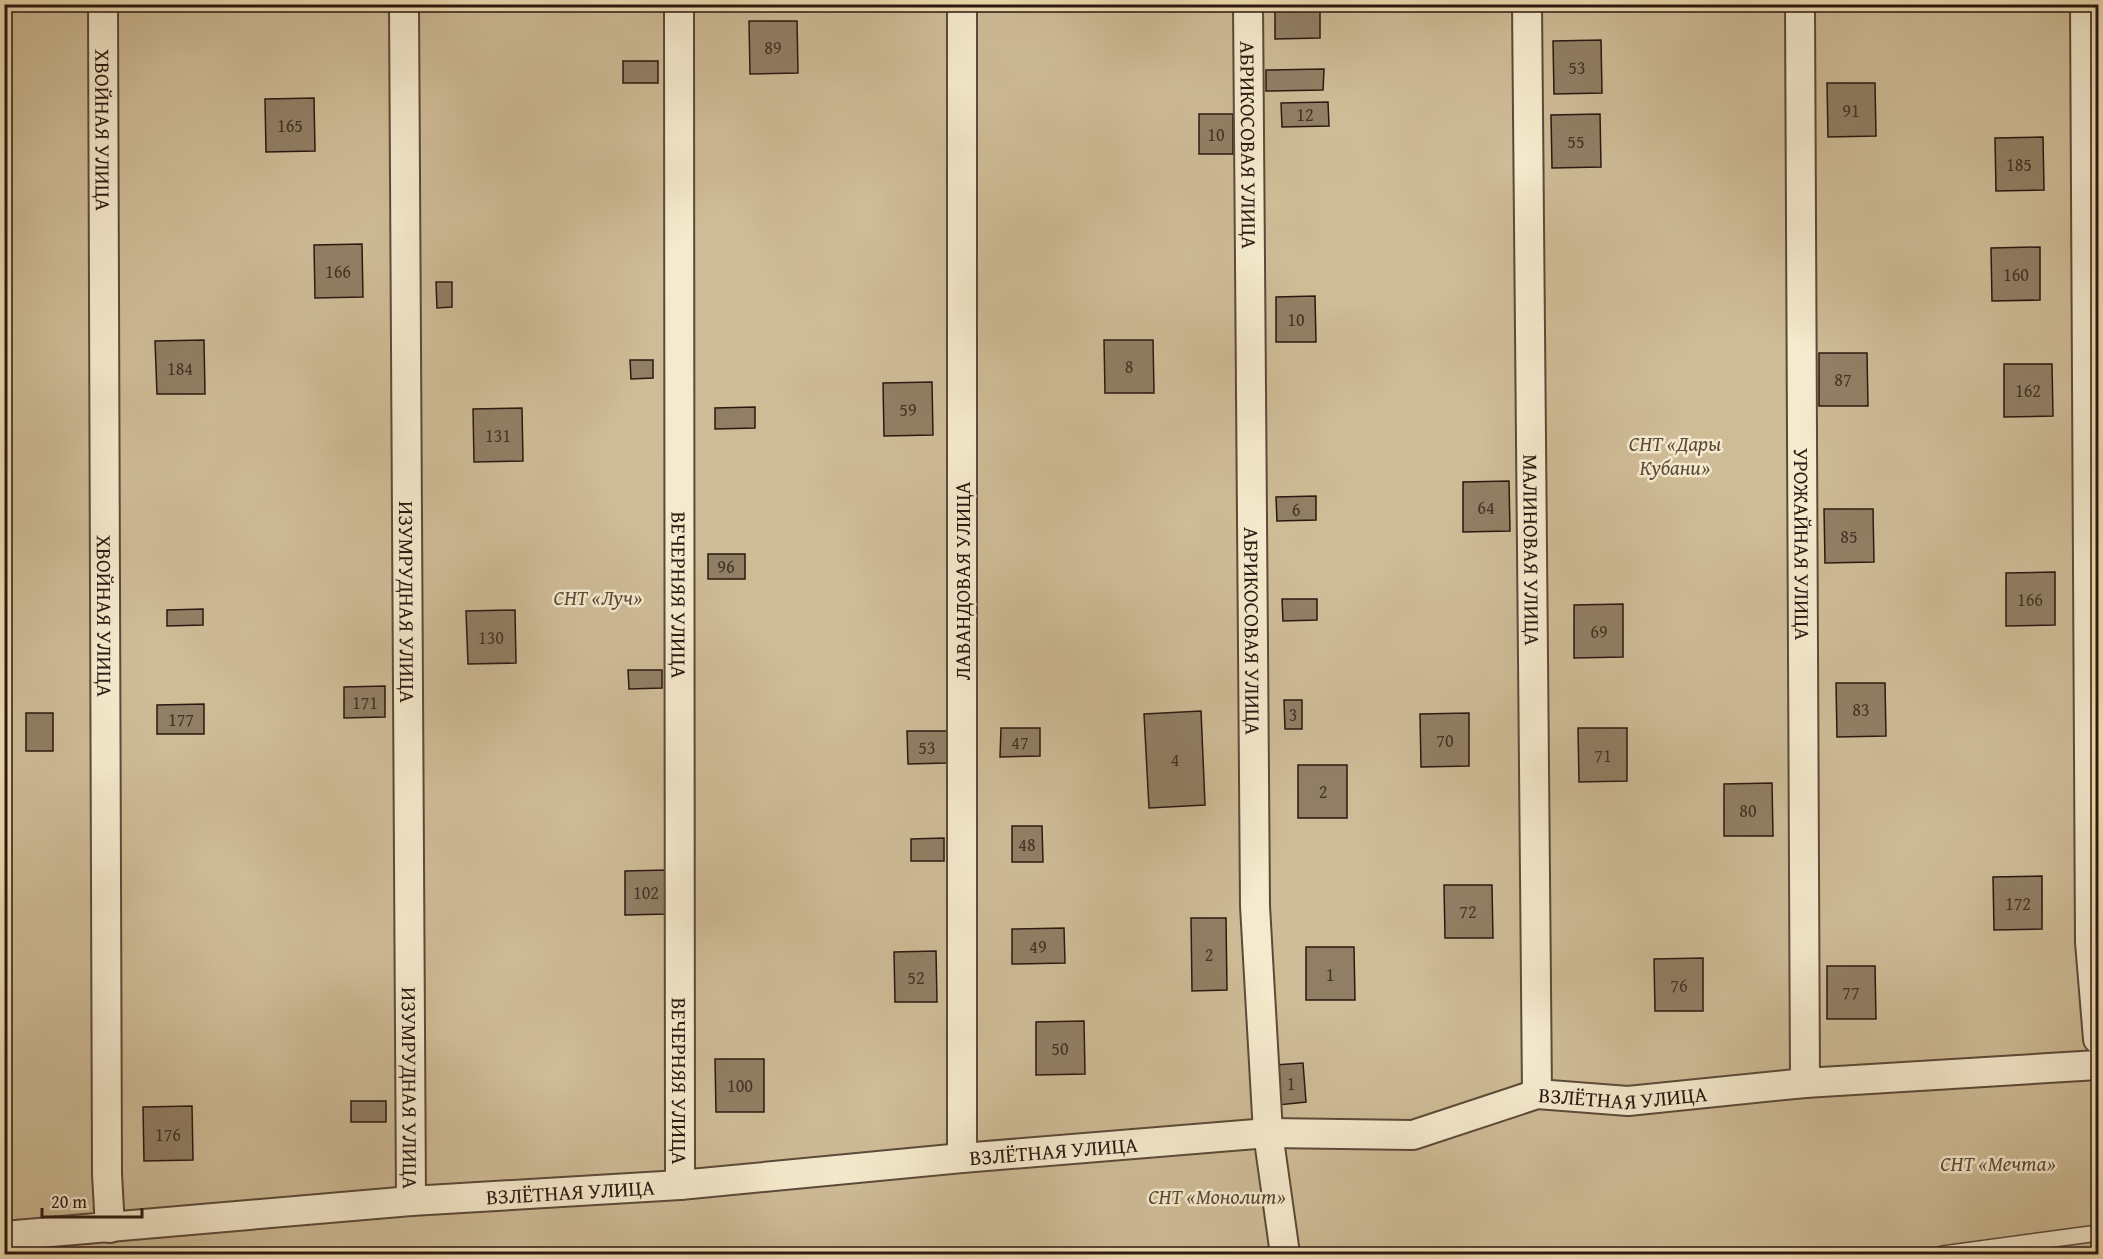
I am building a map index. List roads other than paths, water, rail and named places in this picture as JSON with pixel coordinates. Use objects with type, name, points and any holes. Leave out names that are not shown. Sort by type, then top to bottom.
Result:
[{"type":"street","name":"ХВОЙНАЯ УЛИЦА","points":[[103,4],[107,1174],[110,1228]]},
{"type":"street","name":"ИЗУМРУДНАЯ УЛИЦА","points":[[404,4],[411,1201]]},
{"type":"street","name":"ВЕЧЕРНЯЯ УЛИЦА","points":[[679,4],[680,1185]]},
{"type":"street","name":"ЛАВАНДОВАЯ УЛИЦА","points":[[962,4],[962,1158]]},
{"type":"street","name":"АБРИКОСОВАЯ УЛИЦА","points":[[1248,4],[1255,906],[1268,1133],[1285,1254]]},
{"type":"street","name":"МАЛИНОВАЯ УЛИЦА","points":[[1527,4],[1537,1094]]},
{"type":"street","name":"УРОЖАЙНАЯ УЛИЦА","points":[[1800,4],[1805,1083]]},
{"type":"street","points":[[2085,4],[2090,942],[2098,1039]]},
{"type":"street","name":"ВЗЛЁТНАЯ УЛИЦА","points":[[4,1236],[411,1201],[680,1185],[962,1158],[1268,1133],[1413,1135],[1537,1094],[1628,1101],[1805,1083],[2098,1065]]},
{"type":"lane","points":[[1943,1254],[2098,1233]]},
{"type":"park label","name":"СНТ «Дары Кубани»","points":[[1675,455]]},
{"type":"park label","name":"СНТ «Луч»","points":[[598,597]]},
{"type":"park label","name":"СНТ «Мечта»","points":[[1998,1163]]},
{"type":"park label","name":"СНТ «Монолит»","points":[[1217,1196]]}]
